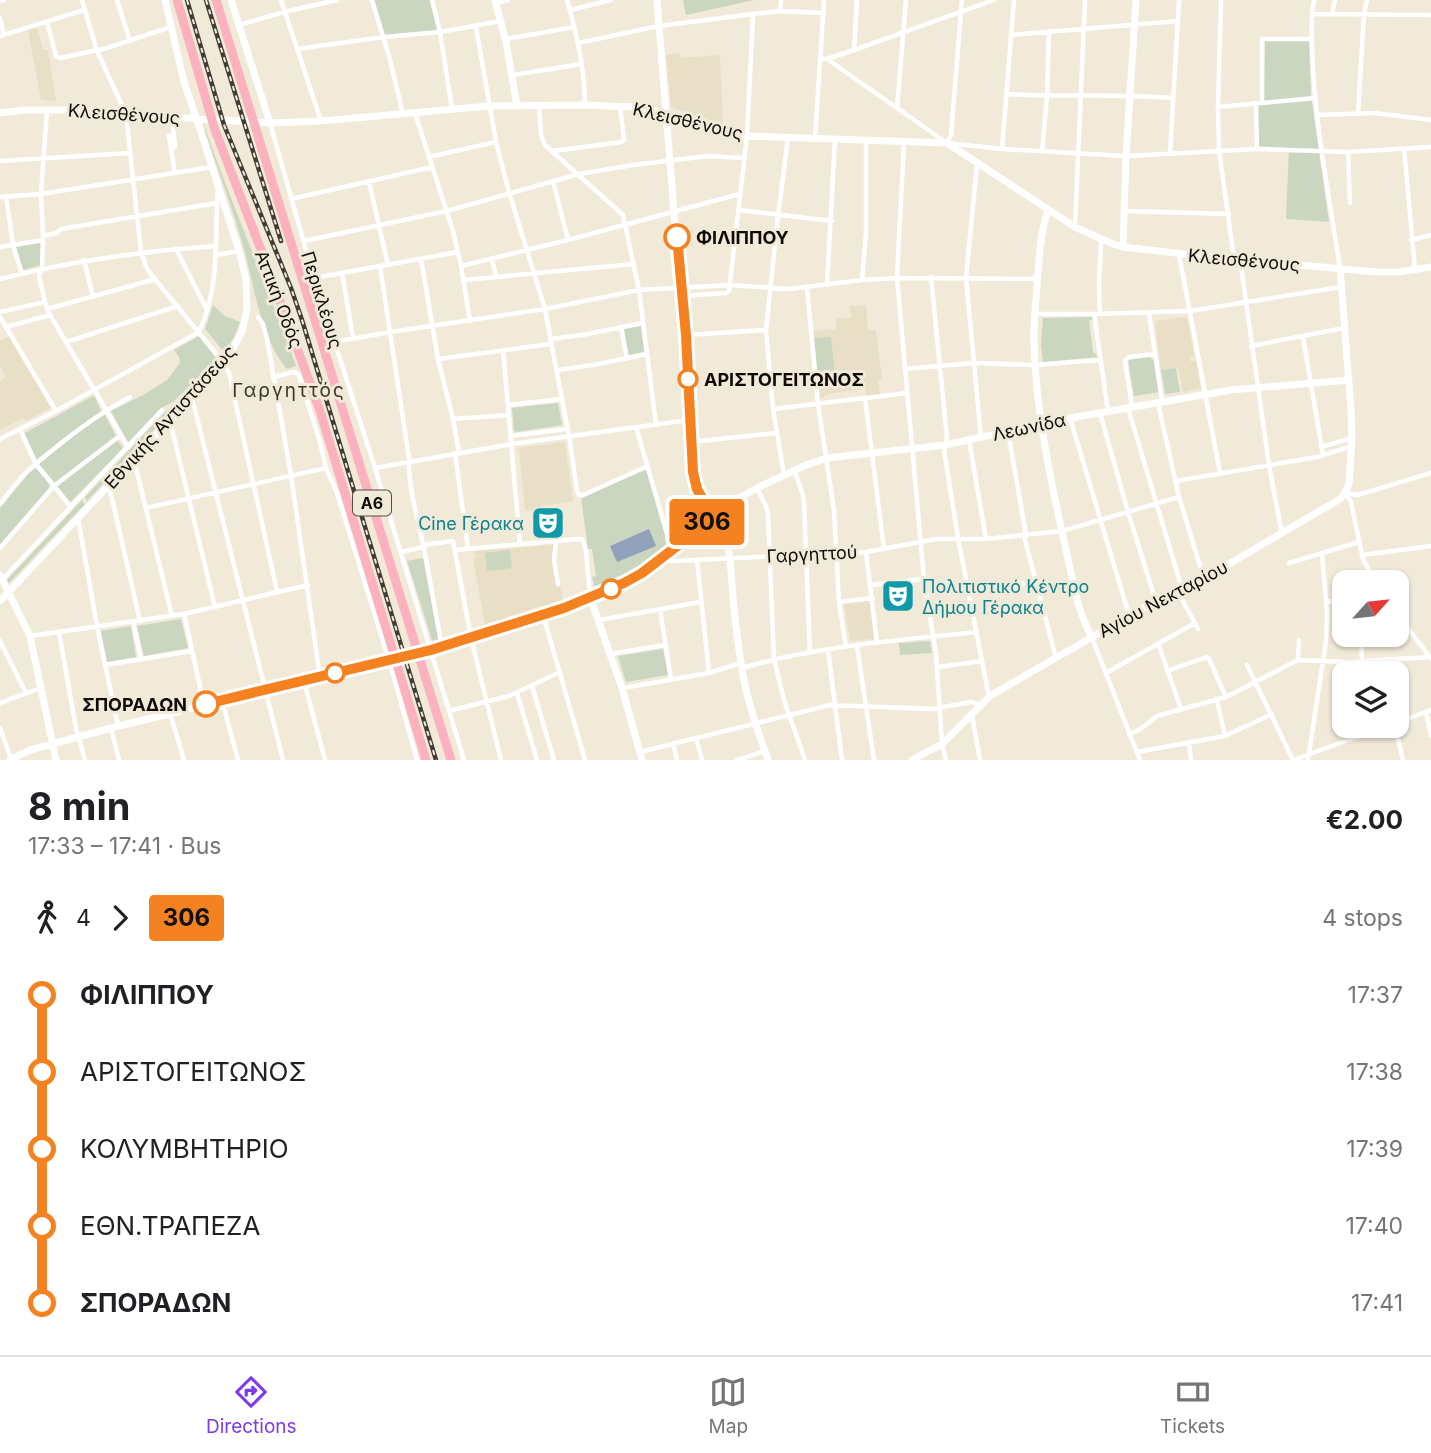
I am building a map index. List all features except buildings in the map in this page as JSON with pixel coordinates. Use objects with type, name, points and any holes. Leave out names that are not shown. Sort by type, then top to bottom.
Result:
[{"type":"highway","name":"Αττική Οδός","points":[[177,0],[215,130],[320,411],[426,760]]},
{"type":"highway","name":"Αττική Οδός","points":[[216,0],[451,760]]},
{"type":"street","points":[[82,0],[97,51],[126,114],[141,252],[146,266],[229,373],[277,591]]},
{"type":"street","points":[[117,0],[130,41]]},
{"type":"street","name":"Εθνικής Αντιστάσεως","points":[[0,601],[223,363],[239,338],[247,310],[246,280],[239,251],[212,167],[201,119],[184,82],[165,0]]},
{"type":"street","name":"Περικλέους","points":[[231,0],[314,278],[464,760]]},
{"type":"street","points":[[281,0],[321,121]]},
{"type":"street","points":[[239,25],[337,0]]},
{"type":"street","points":[[372,0],[404,114]]},
{"type":"street","points":[[432,0],[440,32],[452,110]]},
{"type":"street","points":[[508,0],[495,2],[506,39],[517,106]]},
{"type":"street","points":[[567,0],[583,64],[585,105]]},
{"type":"street","points":[[570,10],[611,0]]},
{"type":"street","points":[[657,0],[683,296],[694,479],[709,510]]},
{"type":"street","points":[[780,0],[780,11]]},
{"type":"street","points":[[815,138],[824,0]]},
{"type":"street","points":[[854,50],[857,0]]},
{"type":"street","points":[[897,108],[906,0]]},
{"type":"street","points":[[947,143],[951,135],[962,0]]},
{"type":"street","points":[[821,59],[995,0]]},
{"type":"street","points":[[1002,149],[1014,0]]},
{"type":"street","points":[[1075,227],[1085,0]]},
{"type":"street","points":[[1122,247],[1136,0]]},
{"type":"street","points":[[1170,153],[1179,0]]},
{"type":"street","points":[[1221,0],[1219,150],[1282,534]]},
{"type":"street","points":[[1314,0],[1312,39],[1315,98],[1340,268],[1349,380],[1352,442],[1350,477],[1345,493],[1351,502],[1362,555],[1370,570]]},
{"type":"street","points":[[1332,14],[1335,0]]},
{"type":"street","points":[[1358,114],[1367,0]]},
{"type":"street","points":[[0,18],[2,36],[84,10]]},
{"type":"street","points":[[578,43],[659,26],[752,14],[780,11],[823,13]]},
{"type":"street","points":[[683,296],[729,291],[747,136],[752,14]]},
{"type":"street","points":[[1312,14],[1431,15]]},
{"type":"street","points":[[297,49],[440,32],[501,21]]},
{"type":"street","points":[[1011,35],[1178,21]]},
{"type":"street","points":[[47,22],[57,57],[64,58],[97,51],[172,27]]},
{"type":"street","points":[[476,27],[496,142],[545,310],[579,495],[648,466]]},
{"type":"street","points":[[506,39],[574,27]]},
{"type":"street","points":[[1042,151],[1049,31]]},
{"type":"street","points":[[1257,149],[1262,39],[1312,39]]},
{"type":"street","points":[[827,59],[947,143],[1126,156],[1219,150],[1348,152],[1431,147]]},
{"type":"street","points":[[513,75],[583,64]]},
{"type":"street","points":[[1007,94],[1173,98]]},
{"type":"street","points":[[1219,107],[1315,98]]},
{"type":"street","name":"Κλεισθένους","points":[[0,113],[47,109],[267,123],[321,121],[489,106],[642,107],[717,130],[747,136],[947,143],[1048,211],[1101,240],[1122,247],[1385,273],[1431,267]]},
{"type":"street","points":[[538,106],[543,140],[622,215],[639,290],[656,425]]},
{"type":"street","points":[[552,151],[622,142],[624,139],[620,106]]},
{"type":"street","points":[[47,109],[41,194],[42,269],[39,276],[46,306],[128,447]]},
{"type":"street","points":[[415,113],[458,252],[470,321]]},
{"type":"street","points":[[1317,115],[1388,114],[1431,120]]},
{"type":"street","points":[[172,117],[174,134],[169,136],[175,173]]},
{"type":"street","points":[[784,475],[773,409],[766,330],[788,138]]},
{"type":"street","points":[[827,285],[835,139]]},
{"type":"street","points":[[862,280],[866,233],[866,140]]},
{"type":"street","points":[[904,141],[897,278],[920,543],[938,667],[942,744],[946,760]]},
{"type":"street","points":[[429,158],[496,142]]},
{"type":"street","points":[[1404,148],[1415,270]]},
{"type":"street","points":[[0,162],[130,152]]},
{"type":"street","points":[[1348,152],[1350,203]]},
{"type":"street","points":[[304,241],[447,211],[579,174],[712,156],[744,158]]},
{"type":"street","points":[[977,164],[966,278],[981,438]]},
{"type":"street","points":[[22,274],[3,197],[41,194],[212,167]]},
{"type":"street","points":[[291,199],[432,167]]},
{"type":"street","points":[[553,181],[568,240]]},
{"type":"street","points":[[369,182],[388,265]]},
{"type":"street","points":[[0,439],[199,332],[214,288],[218,186]]},
{"type":"street","points":[[461,266],[740,196]]},
{"type":"street","points":[[0,247],[43,238],[61,229],[216,203]]},
{"type":"street","points":[[739,210],[832,221]]},
{"type":"street","points":[[1048,211],[1042,234],[1034,341],[1041,424],[1082,616],[1140,760]]},
{"type":"street","points":[[1125,211],[1228,214]]},
{"type":"street","points":[[1411,240],[1431,235]]},
{"type":"street","points":[[1101,240],[1097,314],[1104,412],[1128,512],[1156,602]]},
{"type":"street","points":[[0,279],[84,260],[216,246]]},
{"type":"street","points":[[176,250],[207,310]]},
{"type":"street","points":[[216,255],[239,251]]},
{"type":"street","points":[[314,278],[458,252]]},
{"type":"street","points":[[1179,254],[1220,473]]},
{"type":"street","points":[[421,259],[453,419],[468,548]]},
{"type":"street","points":[[492,259],[496,277]]},
{"type":"street","points":[[84,260],[93,297]]},
{"type":"street","points":[[464,280],[634,264]]},
{"type":"street","points":[[380,266],[413,500],[442,647]]},
{"type":"street","points":[[342,273],[353,338]]},
{"type":"street","points":[[931,277],[947,438],[944,450],[989,697]]},
{"type":"street","points":[[334,342],[545,310],[639,290],[729,285],[807,288],[862,280],[931,277],[1038,279]]},
{"type":"street","points":[[56,411],[1,318],[156,279]]},
{"type":"street","points":[[1035,314],[1190,311],[1341,287]]},
{"type":"street","points":[[807,288],[818,404],[834,510],[839,602],[846,647]]},
{"type":"street","points":[[66,342],[178,306]]},
{"type":"street","points":[[1149,313],[1160,401],[1179,497],[1204,579]]},
{"type":"street","points":[[6,327],[50,315]]},
{"type":"street","points":[[258,317],[265,329],[291,475],[320,677]]},
{"type":"street","points":[[439,359],[550,342],[643,323]]},
{"type":"street","points":[[621,327],[626,359]]},
{"type":"street","points":[[1251,346],[1344,328]]},
{"type":"street","points":[[686,335],[766,330]]},
{"type":"street","points":[[1303,337],[1323,455]]},
{"type":"street","points":[[503,350],[520,544]]},
{"type":"street","points":[[557,370],[647,354]]},
{"type":"street","points":[[1155,354],[1129,357],[1125,361],[1130,407],[1180,591],[1198,629]]},
{"type":"street","points":[[905,369],[974,363],[1035,365],[1100,360]]},
{"type":"street","points":[[273,377],[294,372],[299,374],[326,468],[337,493],[390,660],[417,760]]},
{"type":"street","name":"Λεωνίδα","points":[[722,511],[757,488],[827,458],[945,445],[1070,418],[1205,394],[1349,380]]},
{"type":"street","points":[[773,409],[907,393]]},
{"type":"street","points":[[0,504],[36,464],[69,437],[130,397]]},
{"type":"street","points":[[192,397],[283,760]]},
{"type":"street","points":[[865,398],[884,549]]},
{"type":"street","points":[[508,405],[562,399]]},
{"type":"street","points":[[56,760],[30,636],[1,579],[162,410]]},
{"type":"street","points":[[453,419],[509,415]]},
{"type":"street","points":[[1070,418],[1129,616]]},
{"type":"street","points":[[375,468],[512,444],[691,420]]},
{"type":"street","points":[[170,421],[215,607]]},
{"type":"street","points":[[636,427],[672,551]]},
{"type":"street","points":[[20,429],[36,464],[71,507]]},
{"type":"street","points":[[511,436],[567,429]]},
{"type":"street","points":[[1008,432],[1025,540],[1056,658]]},
{"type":"street","points":[[691,442],[776,433]]},
{"type":"street","points":[[0,548],[54,486],[121,435]]},
{"type":"street","points":[[969,440],[986,539]]},
{"type":"street","points":[[1321,447],[1352,442]]},
{"type":"street","points":[[1176,481],[1323,455],[1352,442]]},
{"type":"street","points":[[132,461],[172,616]]},
{"type":"street","points":[[146,508],[326,468]]},
{"type":"street","points":[[794,470],[803,495],[810,653]]},
{"type":"street","name":"Αγίου Νεκταρίου","points":[[912,760],[942,744],[989,697],[1129,616],[1204,579],[1335,503],[1345,493],[1357,495],[1431,473]]},
{"type":"street","points":[[109,485],[140,621]]},
{"type":"street","points":[[757,488],[768,514],[774,659],[782,693],[805,760]]},
{"type":"street","name":"Γαργηττού","points":[[660,560],[866,552],[936,539],[986,539],[1062,531],[1179,497]]},
{"type":"street","points":[[707,523],[705,517],[709,510],[714,508],[722,511],[724,516],[721,524],[729,547],[741,665],[768,760]]},
{"type":"street","points":[[78,518],[119,760]]},
{"type":"street","points":[[0,729],[11,760],[53,743],[170,712],[442,647],[543,615],[624,583],[660,560],[707,523]]},
{"type":"street","points":[[707,523],[715,526],[721,524]]},
{"type":"street","points":[[455,550],[583,540],[590,597],[622,688],[641,756],[673,743],[836,704],[940,709],[971,702],[982,705]]},
{"type":"street","points":[[401,552],[453,541],[471,638],[500,760]]},
{"type":"street","points":[[556,541],[554,560],[558,584]]},
{"type":"street","points":[[1289,563],[1359,542]]},
{"type":"street","points":[[1362,555],[1431,545]]},
{"type":"street","points":[[866,552],[877,643]]},
{"type":"street","points":[[1308,757],[1326,641],[1322,553]]},
{"type":"street","points":[[697,560],[709,673]]},
{"type":"street","points":[[871,585],[924,579]]},
{"type":"street","points":[[968,587],[1036,583]]},
{"type":"street","points":[[30,636],[184,614],[308,585]]},
{"type":"street","points":[[839,602],[873,598]]},
{"type":"street","points":[[1326,602],[1332,601]]},
{"type":"street","points":[[598,620],[701,602]]},
{"type":"street","points":[[660,609],[671,679]]},
{"type":"street","points":[[184,614],[204,705]]},
{"type":"street","points":[[543,615],[585,760]]},
{"type":"street","points":[[133,622],[141,659]]},
{"type":"street","points":[[1106,673],[1195,623]]},
{"type":"street","points":[[1409,630],[1430,658]]},
{"type":"street","points":[[59,632],[78,737],[85,760]]},
{"type":"street","points":[[622,688],[846,647],[977,632]]},
{"type":"street","points":[[1298,660],[1299,640]]},
{"type":"street","points":[[0,641],[26,693]]},
{"type":"street","points":[[1158,643],[1181,709]]},
{"type":"street","points":[[610,654],[666,645]]},
{"type":"street","points":[[857,646],[874,760]]},
{"type":"street","points":[[1362,648],[1362,660]]},
{"type":"street","points":[[828,650],[842,760]]},
{"type":"street","points":[[105,665],[192,651]]},
{"type":"street","points":[[1167,671],[1207,657],[1226,697]]},
{"type":"street","points":[[1355,661],[1430,658]]},
{"type":"street","points":[[1129,734],[1157,716],[1217,701],[1298,660],[1332,662]]},
{"type":"street","points":[[938,667],[982,661]]},
{"type":"street","points":[[1247,665],[1293,760],[1308,757],[1355,738]]},
{"type":"street","points":[[449,711],[517,693],[560,673]]},
{"type":"street","points":[[304,681],[324,760]]},
{"type":"street","points":[[532,686],[554,760]]},
{"type":"street","points":[[0,703],[41,688]]},
{"type":"street","points":[[517,693],[537,760]]},
{"type":"street","points":[[222,701],[238,760]]},
{"type":"street","points":[[1217,701],[1225,736]]},
{"type":"street","points":[[1409,719],[1429,711],[1431,736]]},
{"type":"street","points":[[170,712],[184,760]]},
{"type":"street","points":[[972,714],[980,760]]},
{"type":"street","points":[[1137,752],[1225,736],[1272,714]]},
{"type":"street","points":[[696,738],[702,760]]},
{"type":"street","points":[[1399,738],[1403,760]]},
{"type":"street","points":[[1189,742],[1191,760]]},
{"type":"street","points":[[673,743],[677,760]]},
{"type":"street","points":[[737,760],[765,751]]},
{"type":"shaded area","points":[[37,27],[43,50],[48,50],[56,101],[41,100],[28,30]]},
{"type":"shaded area","points":[[680,53],[680,58],[720,55],[723,126],[671,107],[666,55]]},
{"type":"shaded area","points":[[866,305],[868,330],[876,330],[882,380],[878,380],[880,394],[866,396],[865,389],[828,394],[820,399],[812,331],[836,329],[836,319],[851,318],[850,306]]},
{"type":"shaded area","points":[[1187,317],[1194,356],[1190,358],[1191,362],[1196,361],[1201,388],[1183,392],[1178,368],[1161,370],[1155,321]]},
{"type":"shaded area","points":[[10,336],[51,408],[0,430],[0,381],[6,377],[0,366],[0,341]]},
{"type":"shaded area","points":[[565,442],[573,501],[525,511],[519,448]]},
{"type":"shaded area","points":[[553,545],[552,560],[557,587],[560,587],[563,600],[485,625],[473,559],[476,558],[474,551]]},
{"type":"shaded area","points":[[870,601],[874,639],[850,641],[844,603]]},
{"type":"green space","points":[[372,0],[432,0],[440,32],[384,37]]},
{"type":"green space","points":[[683,0],[754,0],[686,15]]},
{"type":"green space","points":[[1265,39],[1309,39],[1311,95],[1329,222],[1286,219],[1289,148],[1258,146],[1258,105],[1264,100]]},
{"type":"green space","points":[[204,125],[296,366],[287,369],[278,357],[265,329],[241,238]]},
{"type":"green space","points":[[41,243],[40,265],[23,270],[16,247]]},
{"type":"green space","points":[[213,305],[225,316],[240,322],[224,352],[205,329]]},
{"type":"green space","points":[[1092,317],[1093,320],[1089,320],[1093,352],[1098,357],[1043,362],[1043,318]]},
{"type":"green space","points":[[641,326],[644,352],[628,355],[624,329]]},
{"type":"green space","points":[[199,336],[216,358],[215,361],[173,402],[163,407],[128,443],[111,411],[167,380],[180,363],[174,350]]},
{"type":"green space","points":[[831,337],[835,374],[818,376],[814,338]]},
{"type":"green space","points":[[1150,357],[1155,360],[1160,392],[1134,396],[1128,360]]},
{"type":"green space","points":[[1176,368],[1180,392],[1165,394],[1161,370]]},
{"type":"green space","points":[[93,396],[101,411],[36,460],[23,434]]},
{"type":"green space","points":[[558,403],[562,425],[514,431],[512,408]]},
{"type":"green space","points":[[166,411],[169,414],[87,501],[85,497]]},
{"type":"green space","points":[[103,415],[116,436],[55,483],[40,463]]},
{"type":"green space","points":[[117,440],[122,450],[70,502],[57,486]]},
{"type":"green space","points":[[36,468],[49,483],[49,488],[0,545],[0,508]]},
{"type":"green space","points":[[647,468],[671,548],[631,574],[595,588],[592,577],[596,576],[592,549],[588,549],[581,497]]},
{"type":"green space","points":[[82,500],[85,504],[9,583],[7,580]]},
{"type":"green space","points":[[510,550],[512,568],[487,571],[485,553]]},
{"type":"green space","points":[[423,558],[439,641],[434,643],[407,561]]},
{"type":"green space","points":[[181,619],[188,648],[144,656],[137,626]]},
{"type":"green space","points":[[131,626],[136,657],[107,662],[101,631]]},
{"type":"green space","points":[[930,641],[932,653],[900,655],[899,643]]},
{"type":"green space","points":[[663,649],[668,675],[626,682],[618,656]]},
{"type":"water","points":[[649,529],[656,546],[617,562],[610,546]]},
{"type":"railway","points":[[187,0],[224,125],[302,320],[436,760]]},
{"type":"railway","points":[[206,0],[281,241]]},
{"type":"bus line","name":"306","points":[[206,704],[431,650],[564,608],[642,573],[707,523],[705,517],[709,510],[697,489],[693,472],[686,335],[677,237]]},
{"type":"place","name":"ΦΙΛΙΠΠΟΥ","points":[[677,237]]},
{"type":"place","name":"ΑΡΙΣΤΟΓΕΙΤΩΝΟΣ","points":[[688,379]]},
{"type":"place","name":"Cine Γέρακα","points":[[548,523]]},
{"type":"place","name":"Πολιτιστικό Κέντρο Δήμου Γέρακα","points":[[898,596]]},
{"type":"place","name":"ΣΠΟΡΑΔΩΝ","points":[[206,704]]},
{"type":"district","name":"Γαργηττός","points":[[289,390]]}]
